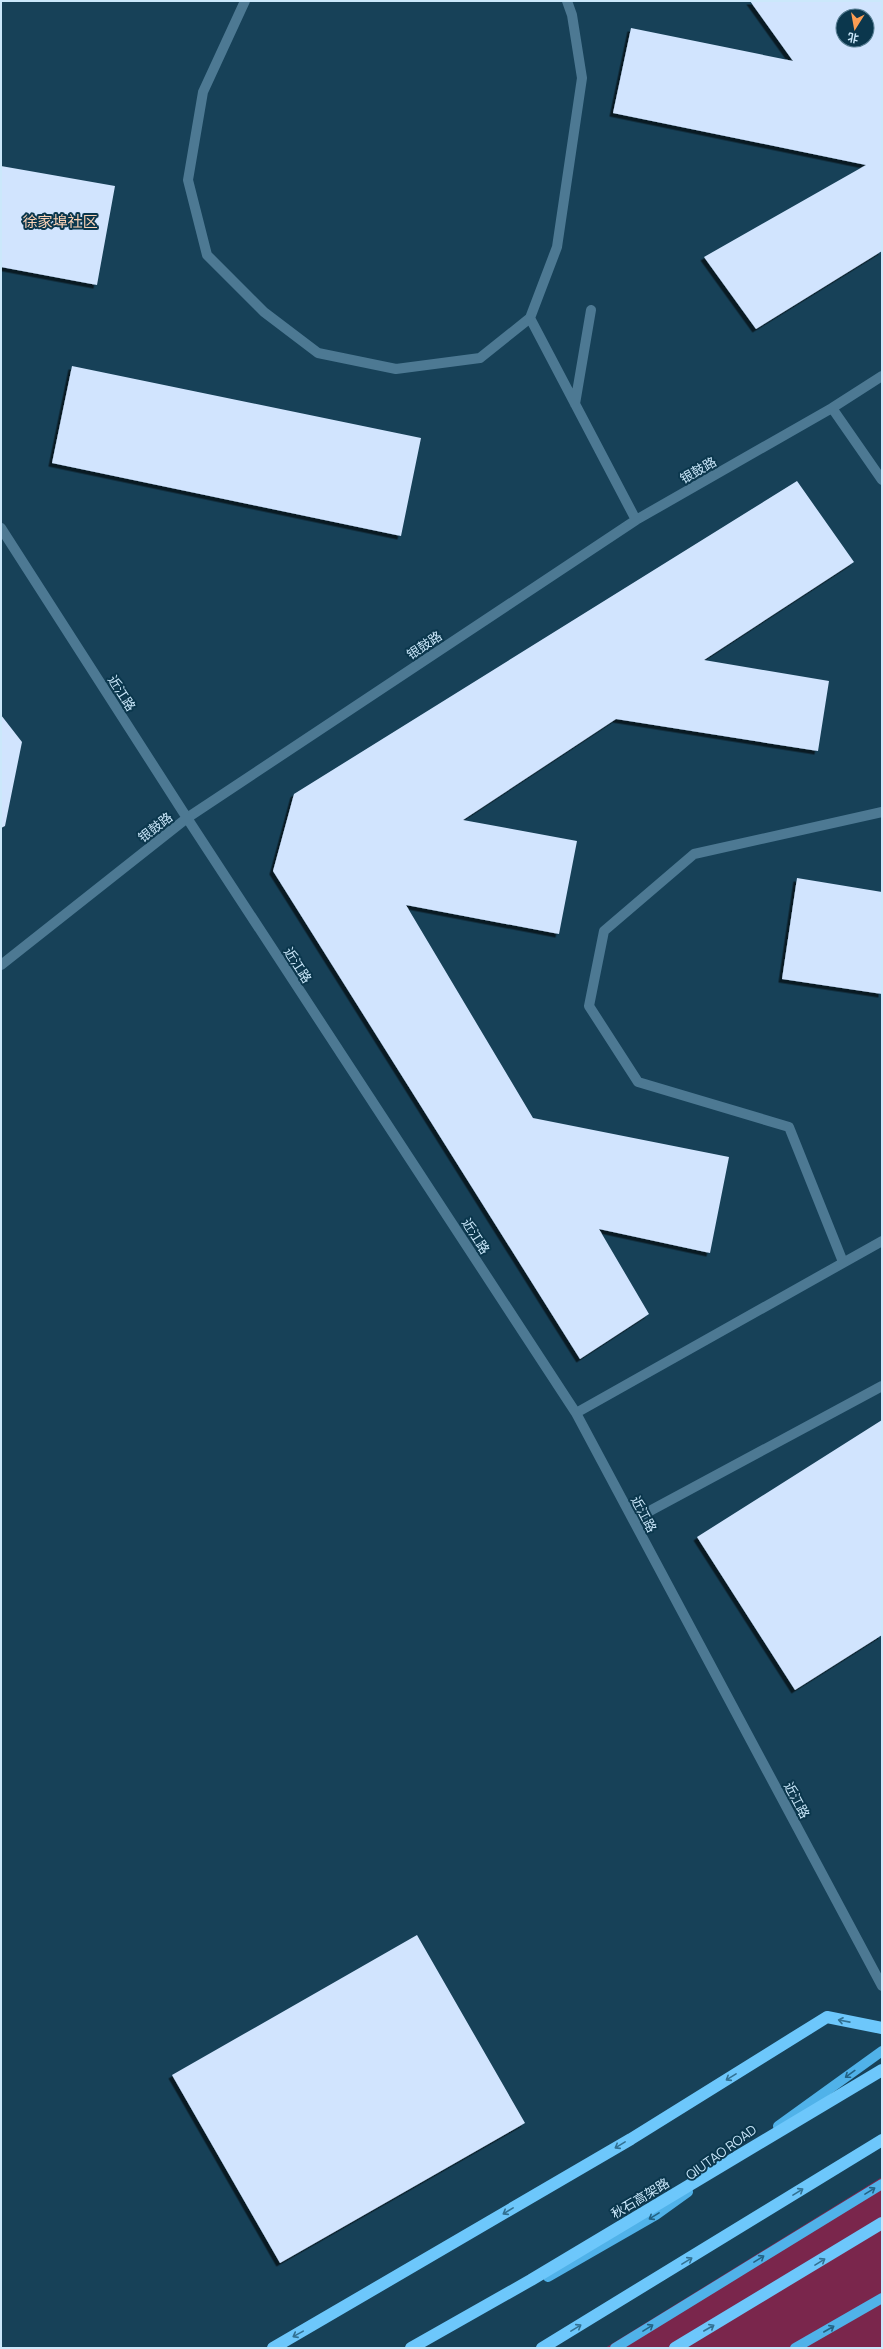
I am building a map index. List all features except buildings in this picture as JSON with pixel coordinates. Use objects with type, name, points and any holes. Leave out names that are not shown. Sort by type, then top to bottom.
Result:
[{"type":"highway","points":[[273,2348],[631,2139],[827,2017],[882,2028]]},
{"type":"highway","name":"秋石高架路","points":[[412,2348],[531,2280],[882,2070]]},
{"type":"highway","points":[[542,2348],[882,2140]]},
{"type":"highway","points":[[675,2348],[882,2224]]},
{"type":"main road","name":"QIUTAO ROAD","points":[[423,2348],[656,2215],[882,2051]]},
{"type":"main road","points":[[615,2348],[882,2184]]},
{"type":"main road","points":[[795,2348],[882,2298]]},
{"type":"street","points":[[245,1],[203,92],[188,180],[208,255],[264,312],[318,353],[396,369],[480,358],[530,318],[557,247],[582,78],[572,15],[567,1]]},
{"type":"street","points":[[575,404],[591,310]]},
{"type":"street","points":[[530,318],[636,520]]},
{"type":"street","name":"银鼓路","points":[[1,965],[187,818],[636,520],[832,408],[882,376]]},
{"type":"street","points":[[832,408],[882,480]]},
{"type":"street","name":"近江路","points":[[1,528],[187,818],[576,1413],[882,1986]]},
{"type":"street","points":[[843,1262],[789,1127],[638,1082],[589,1006],[604,931],[694,854],[882,812]]},
{"type":"street","points":[[576,1413],[882,1240]]},
{"type":"street","points":[[633,1520],[882,1386]]},
{"type":"shaded area","points":[[882,2177],[882,2348],[605,2348]]},
{"type":"district","name":"徐家埠社区","points":[[60,221]]}]
